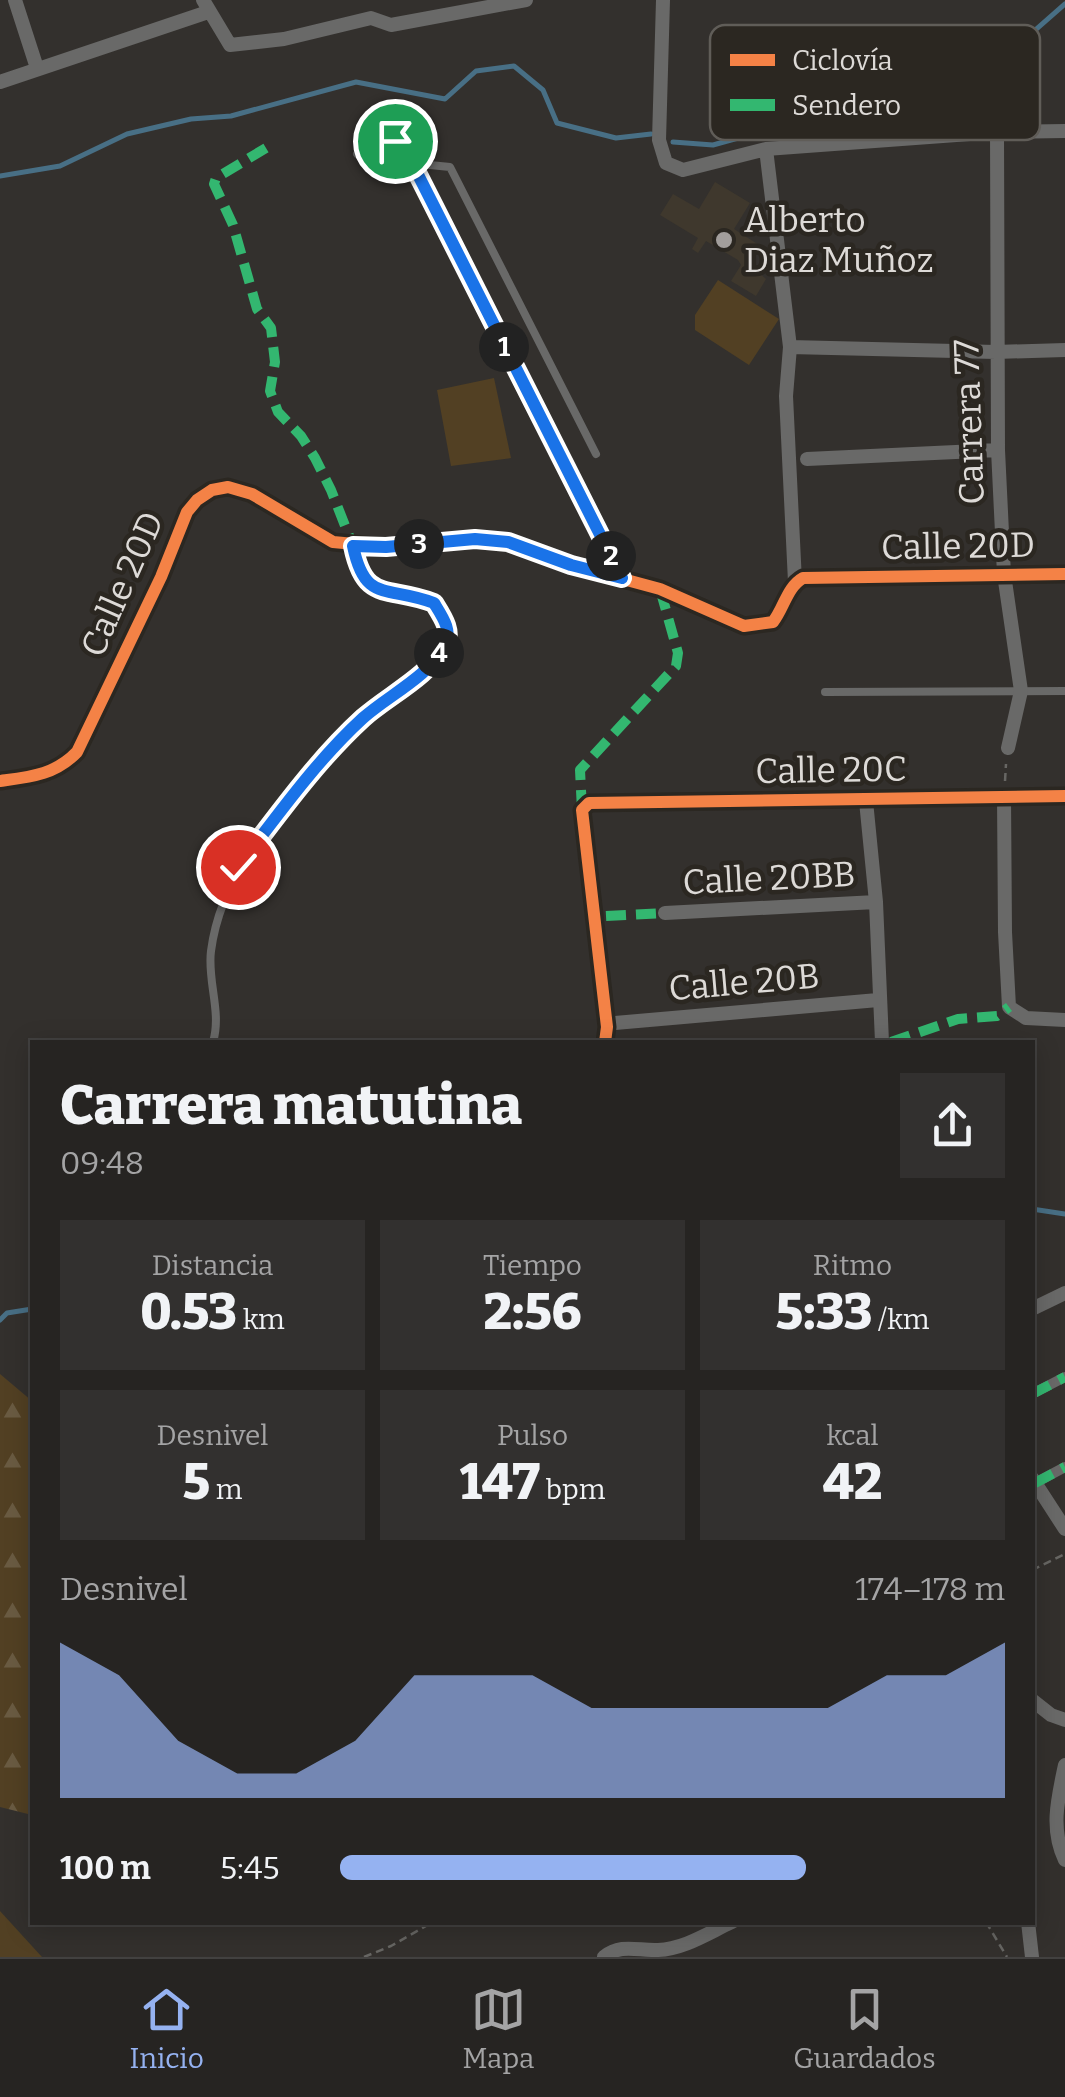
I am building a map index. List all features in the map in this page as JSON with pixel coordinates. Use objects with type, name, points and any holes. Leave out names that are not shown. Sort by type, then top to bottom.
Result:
[{"type":"street","points":[[15,0],[37,68]]},
{"type":"street","points":[[365,0],[370,18]]},
{"type":"street","points":[[0,82],[205,6],[230,44],[284,39],[370,18],[390,24],[526,0]]},
{"type":"street","points":[[663,0],[658,140],[666,163],[683,170],[766,149],[888,140]]},
{"type":"street","points":[[1040,131],[1065,131]]},
{"type":"street","name":"Carrera 77","points":[[997,140],[998,450],[1004,574],[1021,691],[1008,748]]},
{"type":"street","points":[[766,149],[790,347],[786,396],[795,582]]},
{"type":"street","points":[[790,347],[1065,350]]},
{"type":"street","points":[[807,459],[998,450]]},
{"type":"street","name":"Calle 20D","points":[[0,780],[36,777],[55,770],[77,752],[161,577],[187,512],[212,490],[228,487],[252,494],[333,542],[353,546],[475,539],[508,542],[571,565],[660,589],[744,626],[773,622],[795,582],[803,578],[1065,574]]},
{"type":"street","name":"Calle 20C","points":[[604,1040],[607,1027],[582,810],[588,803],[1065,796]]},
{"type":"street","points":[[1004,797],[1004,932],[1009,1007],[1026,1018],[1065,1020]]},
{"type":"street","points":[[866,801],[876,902],[882,1040]]},
{"type":"street","name":"Calle 20BB","points":[[664,913],[876,902]]},
{"type":"street","name":"Calle 20B","points":[[615,1023],[878,1000]]},
{"type":"street","points":[[1035,1308],[1065,1293]]},
{"type":"street","points":[[1035,1392],[1065,1377]]},
{"type":"street","points":[[1035,1480],[1065,1467]]},
{"type":"street","points":[[1035,1482],[1065,1529]]},
{"type":"street","points":[[1035,1703],[1051,1716],[1065,1720]]},
{"type":"street","points":[[1065,1765],[1056,1842],[1065,1860]]},
{"type":"street","points":[[604,1957],[616,1949],[658,1950],[684,1945],[726,1925]]},
{"type":"street","points":[[1028,1925],[1032,1957]]},
{"type":"lane","points":[[357,154],[384,141],[403,145],[622,578]]},
{"type":"lane","points":[[410,162],[450,167],[596,454]]},
{"type":"lane","points":[[214,1040],[216,1001],[210,956],[217,918],[238,867],[362,719],[432,663],[448,642],[446,622],[434,603],[371,586],[359,575],[353,546]]},
{"type":"lane","points":[[825,692],[1065,691]]},
{"type":"path","points":[[1004,797],[1008,748]]},
{"type":"path","points":[[1035,1569],[1065,1554]]},
{"type":"path","points":[[988,1925],[1007,1957]]},
{"type":"path","points":[[364,1957],[426,1926]]},
{"type":"shaded area","name":"Alberto Diaz Muñoz","points":[[715,182],[750,203],[734,229],[759,245],[748,263],[766,279],[756,296],[731,281],[741,265],[738,260],[706,241],[698,253],[692,249],[698,238],[660,215],[673,194],[699,209]]},
{"type":"green space","points":[[718,280],[779,319],[749,365],[695,330],[695,315]]},
{"type":"green space","points":[[494,378],[511,458],[451,466],[437,390]]},
{"type":"green space","points":[[0,1374],[30,1399],[30,1814],[0,1807]]},
{"type":"green space","points":[[0,1911],[42,1957],[0,1957]]},
{"type":"waterway","points":[[1040,26],[1065,4]]},
{"type":"waterway","points":[[0,176],[60,166],[127,134],[191,119],[231,116],[356,82],[445,99],[476,71],[514,66],[543,90],[557,123],[616,138],[651,134]]},
{"type":"waterway","points":[[673,142],[713,145],[731,140]]},
{"type":"waterway","points":[[1035,1209],[1065,1214]]},
{"type":"waterway","points":[[0,1320],[7,1313],[30,1309]]},
{"type":"marked path","points":[[266,148],[216,178],[214,184],[233,225],[257,309],[271,328],[275,362],[270,391],[278,412],[315,458],[353,546]]},
{"type":"marked path","points":[[582,810],[580,770],[676,666],[678,653],[660,589]]},
{"type":"marked path","points":[[606,916],[665,913]]},
{"type":"marked path","points":[[897,1040],[958,1019],[997,1016],[1009,1007]]},
{"type":"marked path","points":[[1035,1392],[1065,1377]]},
{"type":"marked path","points":[[1035,1483],[1065,1467]]},
{"type":"cycle path","points":[[0,781],[51,770],[77,752],[161,577],[187,512],[212,490],[228,487],[252,494],[333,542],[386,547],[475,539],[507,542],[571,565],[660,589],[744,626],[773,622],[793,587],[803,578],[1065,574]]},
{"type":"cycle path","points":[[605,1040],[607,1027],[582,810],[589,803],[1065,796]]},
{"type":"place","name":"Alberto Diaz Muñoz","points":[[724,240]]},
{"type":"route","points":[[238,867],[362,719],[432,663],[448,642],[446,622],[434,603],[371,586],[359,575],[353,546],[475,539],[508,542],[622,578],[403,145],[395,141]]}]
